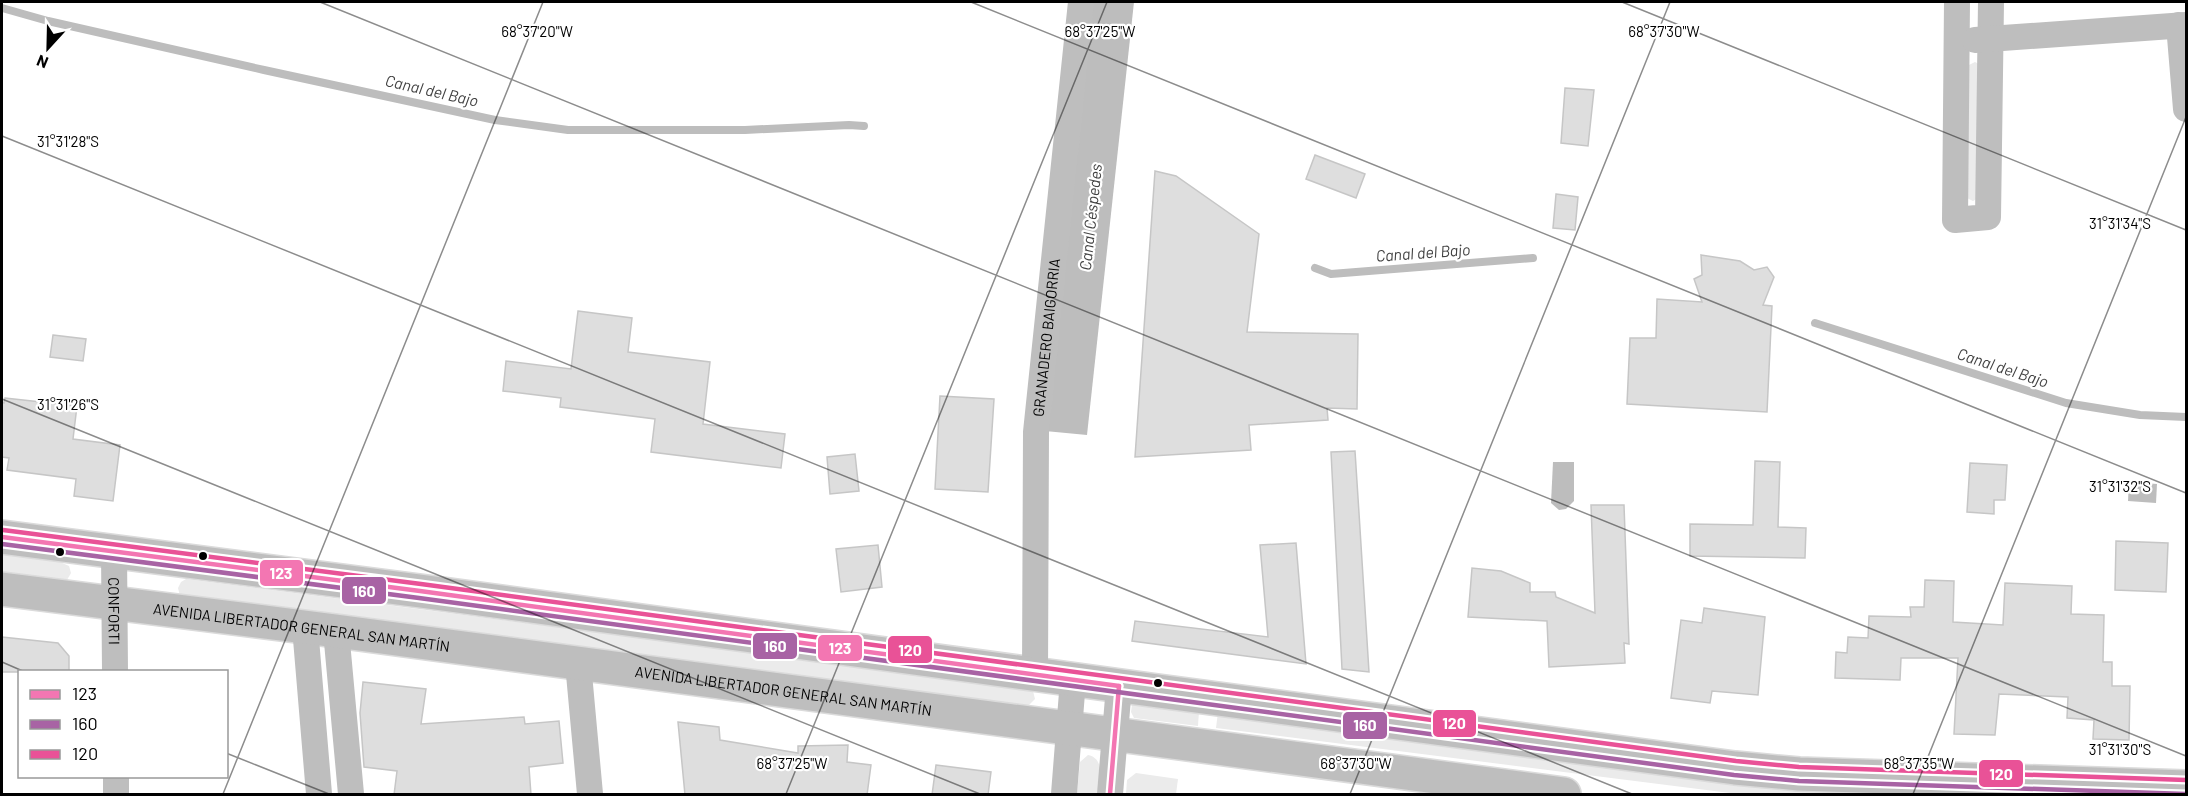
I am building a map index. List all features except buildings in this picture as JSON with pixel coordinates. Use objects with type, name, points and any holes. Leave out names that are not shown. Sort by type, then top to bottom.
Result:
[{"type":"main road","points":[[2,537],[1735,768],[1799,774],[2172,789]]},
{"type":"main road","name":"AVENIDA LIBERTADOR GENERAL SAN MARTÍN","points":[[2,589],[578,663],[1564,795]]},
{"type":"street","name":"GRANADERO BAIGORRIA","points":[[1035,675],[1036,432],[1082,2]]},
{"type":"street","points":[[1957,2],[1955,220],[1988,217],[1991,2]]},
{"type":"street","points":[[1956,41],[2183,25],[2187,109]]},
{"type":"street","name":"CONFORTI","points":[[114,551],[115,670]]},
{"type":"street","points":[[320,629],[320,795]]},
{"type":"street","points":[[320,629],[351,795]]},
{"type":"street","points":[[578,663],[590,795]]},
{"type":"street","points":[[1064,795],[1073,680]]},
{"type":"street","points":[[1110,795],[1119,686]]},
{"type":"street","points":[[116,778],[116,795]]},
{"type":"shaded area","points":[[1975,62],[1979,64],[1978,198],[1973,201],[1967,198],[1969,65]]},
{"type":"shaded area","points":[[2,554],[60,562],[69,566],[71,573],[63,582],[2,575]]},
{"type":"shaded area","points":[[186,579],[1028,688],[1033,691],[1035,699],[1028,706],[180,596],[178,588]]},
{"type":"shaded area","points":[[1135,702],[1199,711],[1198,726],[1134,718],[1131,712]]},
{"type":"shaded area","points":[[1218,712],[2017,794],[1738,794],[1216,728]]},
{"type":"shaded area","points":[[1088,755],[1094,757],[1099,765],[1098,794],[1077,794],[1080,762]]},
{"type":"shaded area","points":[[1136,773],[1178,779],[1176,794],[1126,794],[1127,780]]},
{"type":"water","name":"Canal Céspedes","points":[[1092,2],[1134,2],[1087,435],[1045,431]]},
{"type":"water","points":[[1553,462],[1574,462],[1574,501],[1566,509],[1559,510],[1551,503]]},
{"type":"water","points":[[2129,482],[2157,484],[2156,503],[2128,501]]},
{"type":"waterway","name":"Canal del Bajo","points":[[2,8],[48,21],[495,120],[568,130],[745,130],[864,126]]},
{"type":"waterway","name":"Canal del Bajo","points":[[1315,268],[1331,274],[1533,258]]},
{"type":"waterway","name":"Canal del Bajo","points":[[1815,323],[2066,403],[2140,415],[2186,417]]},
{"type":"transit line","name":"120","points":[[3,530],[1736,761],[1799,767],[2186,780]]},
{"type":"transit line","name":"123","points":[[2,537],[1119,686]]},
{"type":"transit line","name":"160","points":[[2,544],[1734,775],[1799,781],[2186,794]]},
{"type":"transit line","name":"123","points":[[1110,794],[1119,686]]}]
